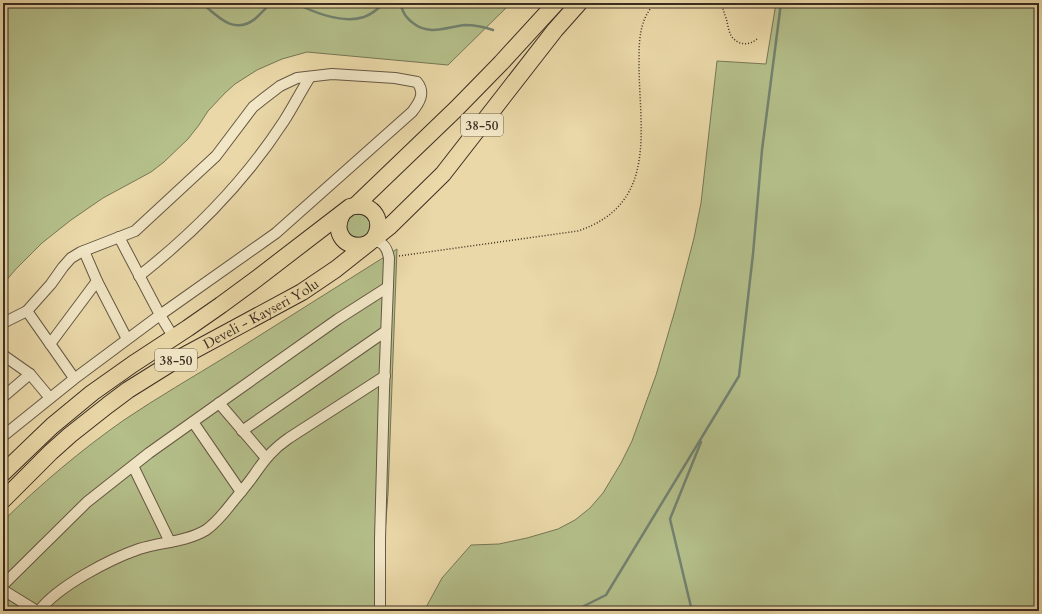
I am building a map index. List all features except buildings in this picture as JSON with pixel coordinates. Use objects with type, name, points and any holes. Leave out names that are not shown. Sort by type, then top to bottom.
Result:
[{"type":"highway","name":"Develi - Kayseri Yolu","points":[[3,473],[52,426],[92,393],[133,364],[174,338],[255,280],[348,210],[456,109],[556,3]]},
{"type":"highway","name":"Develi - Kayseri Yolu","points":[[3,500],[70,435],[128,390],[176,360],[302,292],[336,269],[389,227],[443,174],[555,30],[579,3]]},
{"type":"highway","points":[[365,207],[370,209],[377,217],[379,228],[371,241],[357,246],[347,243],[343,239],[340,234],[338,224],[348,210],[365,207]]},
{"type":"street","points":[[3,324],[27,311],[51,284],[67,262],[76,254],[135,231],[216,156],[253,107],[280,86],[297,78],[332,74],[395,78],[417,82],[421,88],[422,95],[419,103],[412,112],[276,233],[74,378],[3,436]]},
{"type":"street","points":[[139,276],[185,237],[237,184],[285,120],[310,76]]},
{"type":"street","points":[[119,237],[160,315],[174,338]]},
{"type":"street","points":[[371,241],[379,241],[383,244],[389,258],[384,376],[380,539],[380,611]]},
{"type":"street","points":[[84,251],[97,281],[127,339]]},
{"type":"street","points":[[50,344],[97,281]]},
{"type":"street","points":[[3,584],[87,502],[133,466],[338,319],[388,287]]},
{"type":"street","points":[[27,311],[74,378]]},
{"type":"street","points":[[242,431],[386,331]]},
{"type":"street","points":[[3,355],[30,374],[50,398]]},
{"type":"street","points":[[3,397],[30,374]]},
{"type":"street","points":[[3,590],[38,611],[62,589],[106,564],[139,549],[191,537],[207,529],[222,516],[254,476],[266,458],[282,443],[384,376]]},
{"type":"street","points":[[219,403],[266,458]]},
{"type":"street","points":[[193,422],[241,492]]},
{"type":"street","points":[[133,466],[170,542]]},
{"type":"path","points":[[389,258],[573,232],[588,228],[614,212],[630,192],[638,167],[641,131],[639,77],[640,36],[644,19],[655,3]]},
{"type":"path","points":[[721,3],[730,34],[735,40],[747,44],[754,42],[757,39]]},
{"type":"green space","points":[[3,3],[511,3],[448,65],[307,52],[282,59],[257,70],[235,84],[225,93],[208,111],[188,139],[164,162],[151,172],[103,198],[71,220],[42,243],[3,284]]},
{"type":"green space","points":[[776,3],[1039,3],[1039,611],[424,611],[442,578],[471,545],[499,544],[527,538],[558,529],[575,520],[590,508],[603,493],[621,463],[632,441],[656,375],[694,238],[701,203],[717,61],[766,64]]},
{"type":"green space","points":[[353,213],[366,214],[372,227],[365,239],[351,237],[345,225]]},
{"type":"green space","points":[[397,249],[388,494],[379,611],[3,611],[3,521],[32,494],[77,455],[124,420]]},
{"type":"waterway","points":[[202,3],[221,19],[234,25],[248,23],[256,18],[272,3]]},
{"type":"waterway","points":[[295,3],[328,16],[347,19],[356,19],[367,16],[384,3]]},
{"type":"waterway","points":[[399,3],[405,15],[413,23],[425,29],[438,30],[472,25],[493,30]]},
{"type":"waterway","points":[[574,611],[606,595],[739,376],[753,254],[762,150],[781,3]]},
{"type":"waterway","points":[[692,611],[670,519],[701,442]]}]
